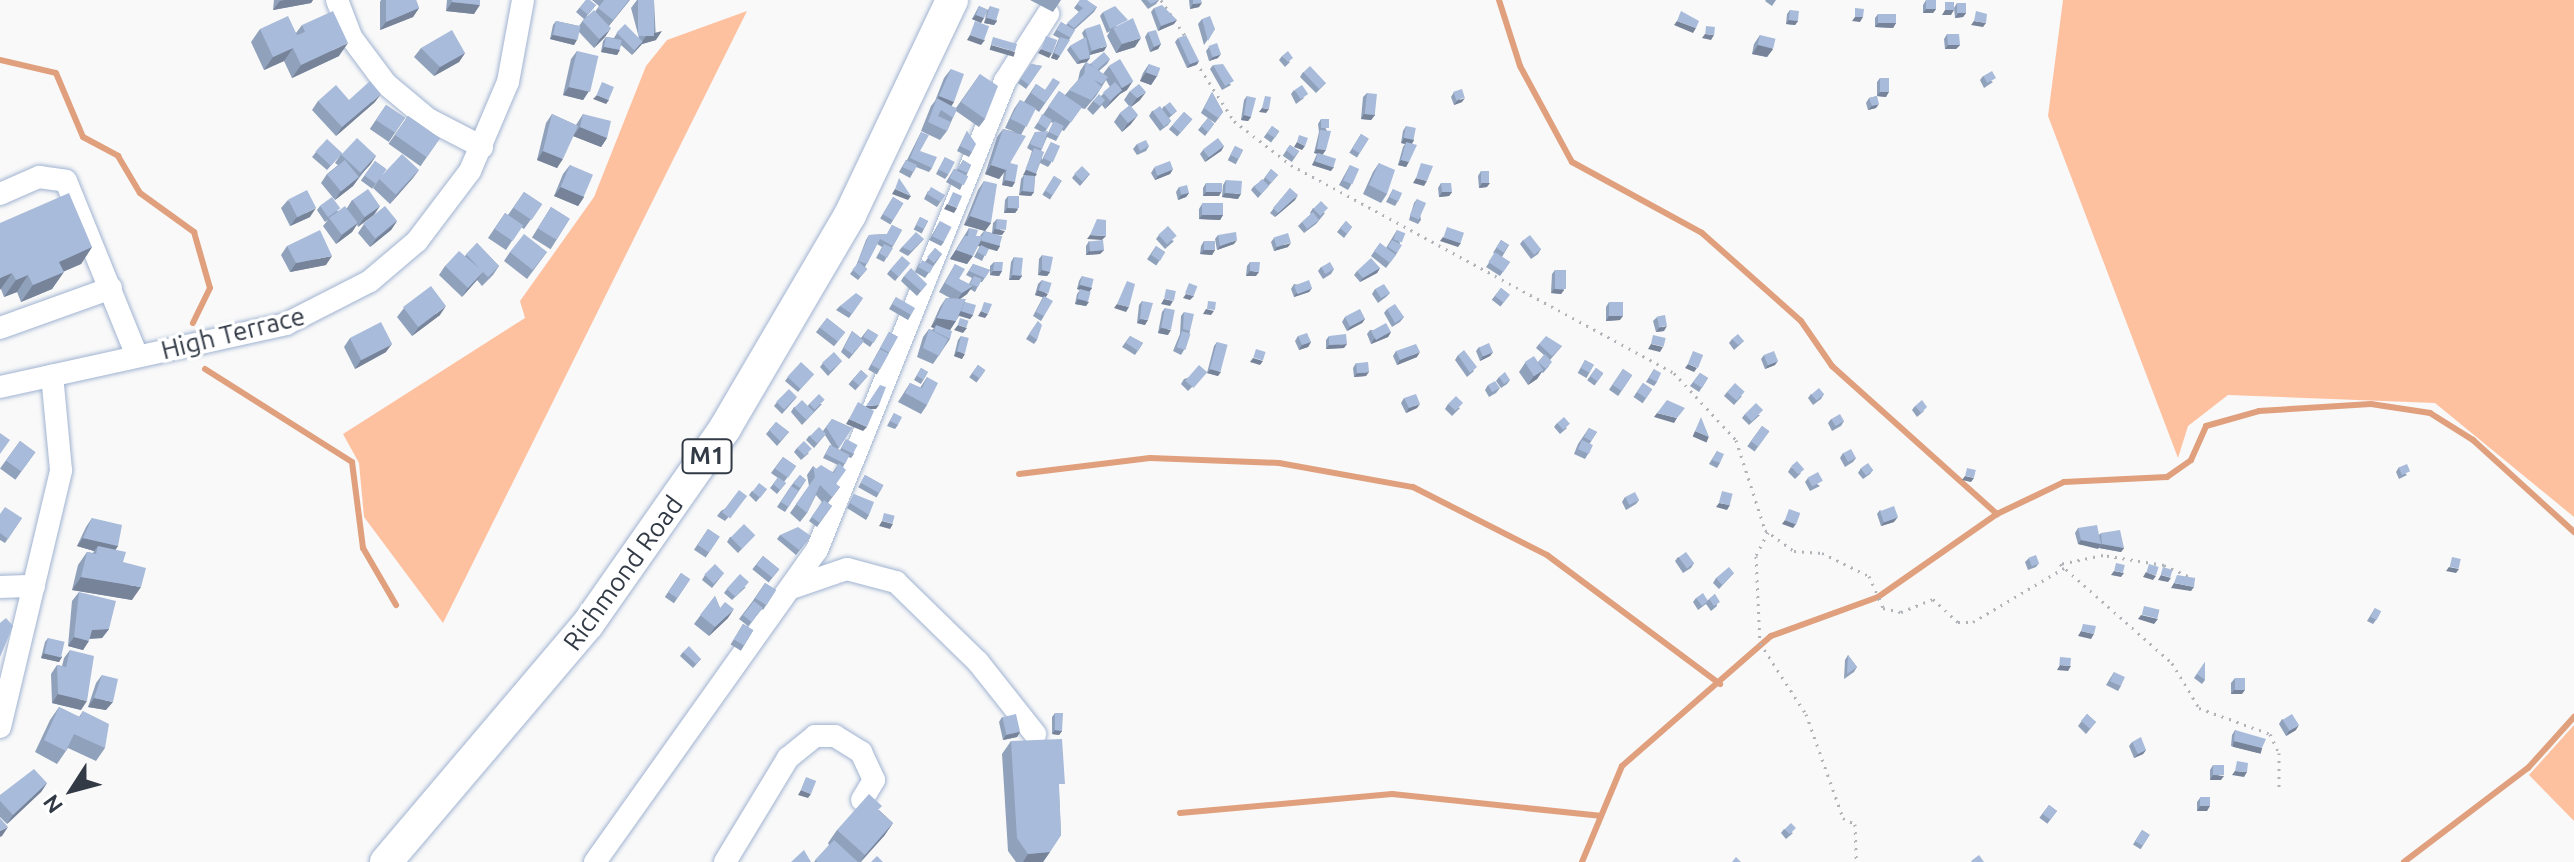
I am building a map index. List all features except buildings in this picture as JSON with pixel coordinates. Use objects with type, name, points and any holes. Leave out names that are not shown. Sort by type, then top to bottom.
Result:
[{"type":"highway","name":"Richmond Road","points":[[386,862],[588,624],[716,441],[850,215],[952,0]]},
{"type":"street","points":[[337,0],[351,37],[386,84],[428,119],[482,147]]},
{"type":"street","name":"High Terrace","points":[[0,387],[286,324],[351,295],[438,218],[482,147],[508,82],[523,0]]},
{"type":"street","points":[[595,862],[794,587],[886,392],[1005,81],[1048,14]]},
{"type":"street","points":[[0,194],[39,177],[66,181],[137,356]]},
{"type":"street","points":[[0,328],[111,288]]},
{"type":"street","points":[[0,727],[61,470],[52,375]]},
{"type":"street","points":[[794,587],[847,569],[896,582],[978,662],[1035,734]]},
{"type":"street","points":[[0,587],[34,586]]},
{"type":"street","points":[[725,862],[796,748],[815,736],[835,736],[861,752],[874,780],[862,800]]},
{"type":"path","points":[[1161,0],[1186,35],[1207,86],[1268,149],[1390,213],[1503,286],[1674,373],[1736,440],[1768,532],[1794,551],[1822,553],[1869,576],[1886,610],[1933,599],[1962,623],[1983,619],[2036,578],[2064,568],[2078,555],[2103,555],[2164,565],[2195,579]]},
{"type":"path","points":[[1768,532],[1756,556],[1763,589],[1754,605],[1760,643],[1806,714],[1843,818],[1855,824],[1856,862]]},
{"type":"path","points":[[2064,568],[2172,663],[2199,708],[2270,734],[2279,753],[2279,787]]},
{"type":"shaded area","points":[[2063,0],[2574,0],[2574,517],[2435,403],[2228,395],[2188,426],[2178,458],[2048,116]]},
{"type":"shaded area","points":[[747,11],[443,623],[364,517],[359,463],[343,434],[525,318],[520,301],[594,197],[646,66],[667,40]]},
{"type":"shaded area","points":[[2574,725],[2574,821],[2529,775]]},
{"type":"waterway","points":[[1499,0],[1520,66],[1572,162],[1702,233],[1801,321],[1832,366],[1997,514]]},
{"type":"waterway","points":[[0,60],[56,73],[83,137],[118,156],[140,193],[194,232],[210,288],[193,323]]},
{"type":"waterway","points":[[205,369],[352,462],[363,548],[396,605]]},
{"type":"waterway","points":[[1582,862],[1622,766],[1771,636],[1878,597],[1997,514],[2064,482],[2167,477],[2191,460],[2206,426],[2259,411],[2371,404],[2430,413],[2473,440],[2574,532]]},
{"type":"waterway","points":[[1019,474],[1150,458],[1279,463],[1413,487],[1547,555],[1720,684]]},
{"type":"waterway","points":[[2404,862],[2528,768],[2574,717]]},
{"type":"waterway","points":[[1180,813],[1392,794],[1600,816]]}]
